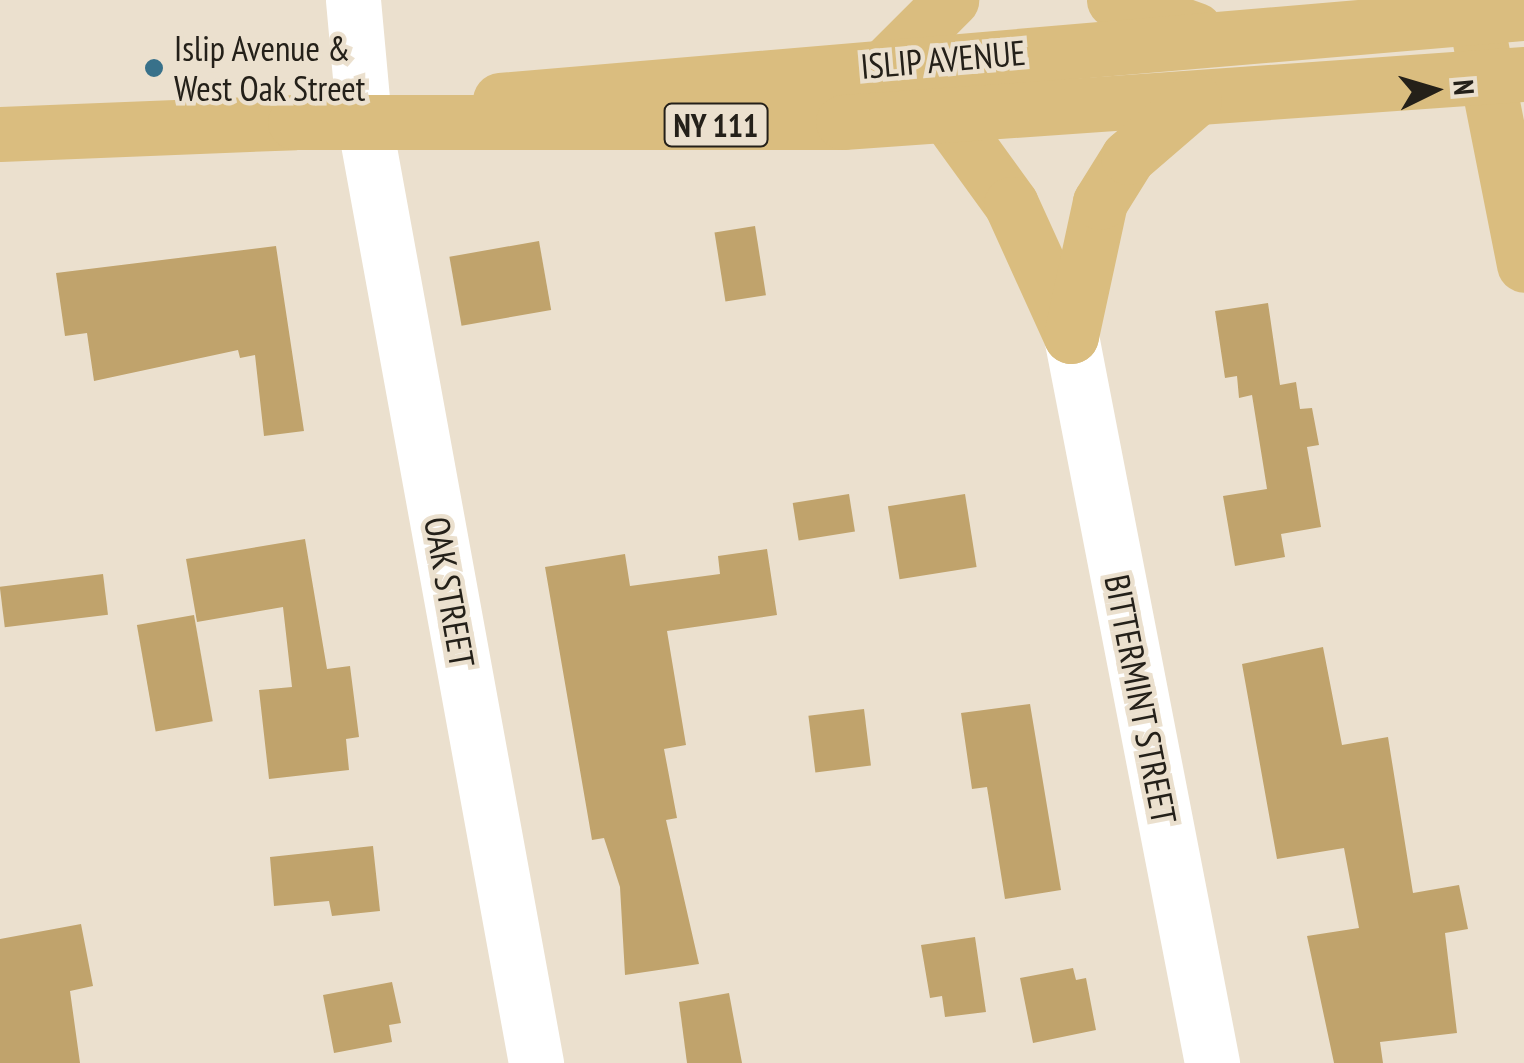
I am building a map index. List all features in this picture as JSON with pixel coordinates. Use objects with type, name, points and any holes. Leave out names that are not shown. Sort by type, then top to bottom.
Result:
[{"type":"main road","points":[[887,64],[950,0]]},
{"type":"main road","points":[[1114,0],[1213,36]]},
{"type":"main road","points":[[1472,0],[1524,266]]},
{"type":"main road","name":"ISLIP AVENUE","points":[[364,121],[564,90],[1524,14]]},
{"type":"main road","name":"ISLIP AVENUE","points":[[0,134],[364,121],[571,127],[948,118],[1524,74]]},
{"type":"main road","points":[[1071,336],[1100,202],[1128,156],[1194,100]]},
{"type":"main road","points":[[948,118],[1011,204],[1071,336]]},
{"type":"street","name":"OAK STREET","points":[[353,0],[364,121],[536,1063]]},
{"type":"street","name":"BITTERMINT STREET","points":[[1071,336],[1212,1063]]},
{"type":"building","points":[[755,226],[766,295],[725,302],[715,232]]},
{"type":"building","points":[[539,241],[551,310],[462,326],[449,257]]},
{"type":"building","points":[[276,246],[304,431],[264,436],[255,355],[240,358],[238,350],[94,381],[87,333],[65,336],[56,273]]},
{"type":"building","points":[[1268,303],[1280,385],[1296,382],[1300,409],[1312,408],[1319,445],[1307,447],[1321,527],[1281,534],[1285,557],[1235,566],[1223,496],[1267,489],[1252,395],[1239,398],[1237,376],[1225,378],[1215,311]]},
{"type":"building","points":[[849,494],[855,532],[799,540],[793,503]]},
{"type":"building","points":[[965,494],[977,567],[900,579],[888,506]]},
{"type":"building","points":[[305,539],[327,669],[350,666],[359,737],[346,739],[349,770],[269,779],[259,690],[292,687],[283,607],[197,622],[186,559]]},
{"type":"building","points":[[767,549],[777,615],[667,631],[686,745],[664,749],[677,818],[666,820],[699,964],[625,975],[620,887],[604,838],[592,840],[545,567],[625,554],[630,586],[720,574],[718,556]]},
{"type":"building","points":[[103,574],[108,615],[5,627],[0,587]]},
{"type":"building","points":[[194,615],[213,721],[156,731],[137,625]]},
{"type":"building","points":[[1323,647],[1342,745],[1388,737],[1413,893],[1459,885],[1468,929],[1445,933],[1457,1033],[1380,1042],[1383,1063],[1334,1063],[1307,936],[1359,928],[1344,848],[1277,859],[1242,664]]},
{"type":"building","points":[[1030,704],[1061,890],[1005,899],[987,787],[972,789],[961,713]]},
{"type":"building","points":[[864,709],[871,766],[815,772],[808,716]]},
{"type":"building","points":[[373,846],[380,911],[332,916],[329,901],[274,906],[270,857]]},
{"type":"building","points":[[81,924],[93,986],[70,991],[80,1063],[0,1063],[0,939]]},
{"type":"building","points":[[975,937],[986,1012],[945,1017],[942,996],[930,998],[921,945]]},
{"type":"building","points":[[1073,968],[1076,980],[1086,978],[1096,1030],[1033,1043],[1020,978]]},
{"type":"building","points":[[392,982],[401,1023],[389,1025],[392,1042],[334,1053],[323,995]]},
{"type":"building","points":[[729,993],[742,1063],[687,1063],[679,1002]]},
{"type":"place","name":"Islip Avenue & West Oak Street","points":[[154,68]]}]
